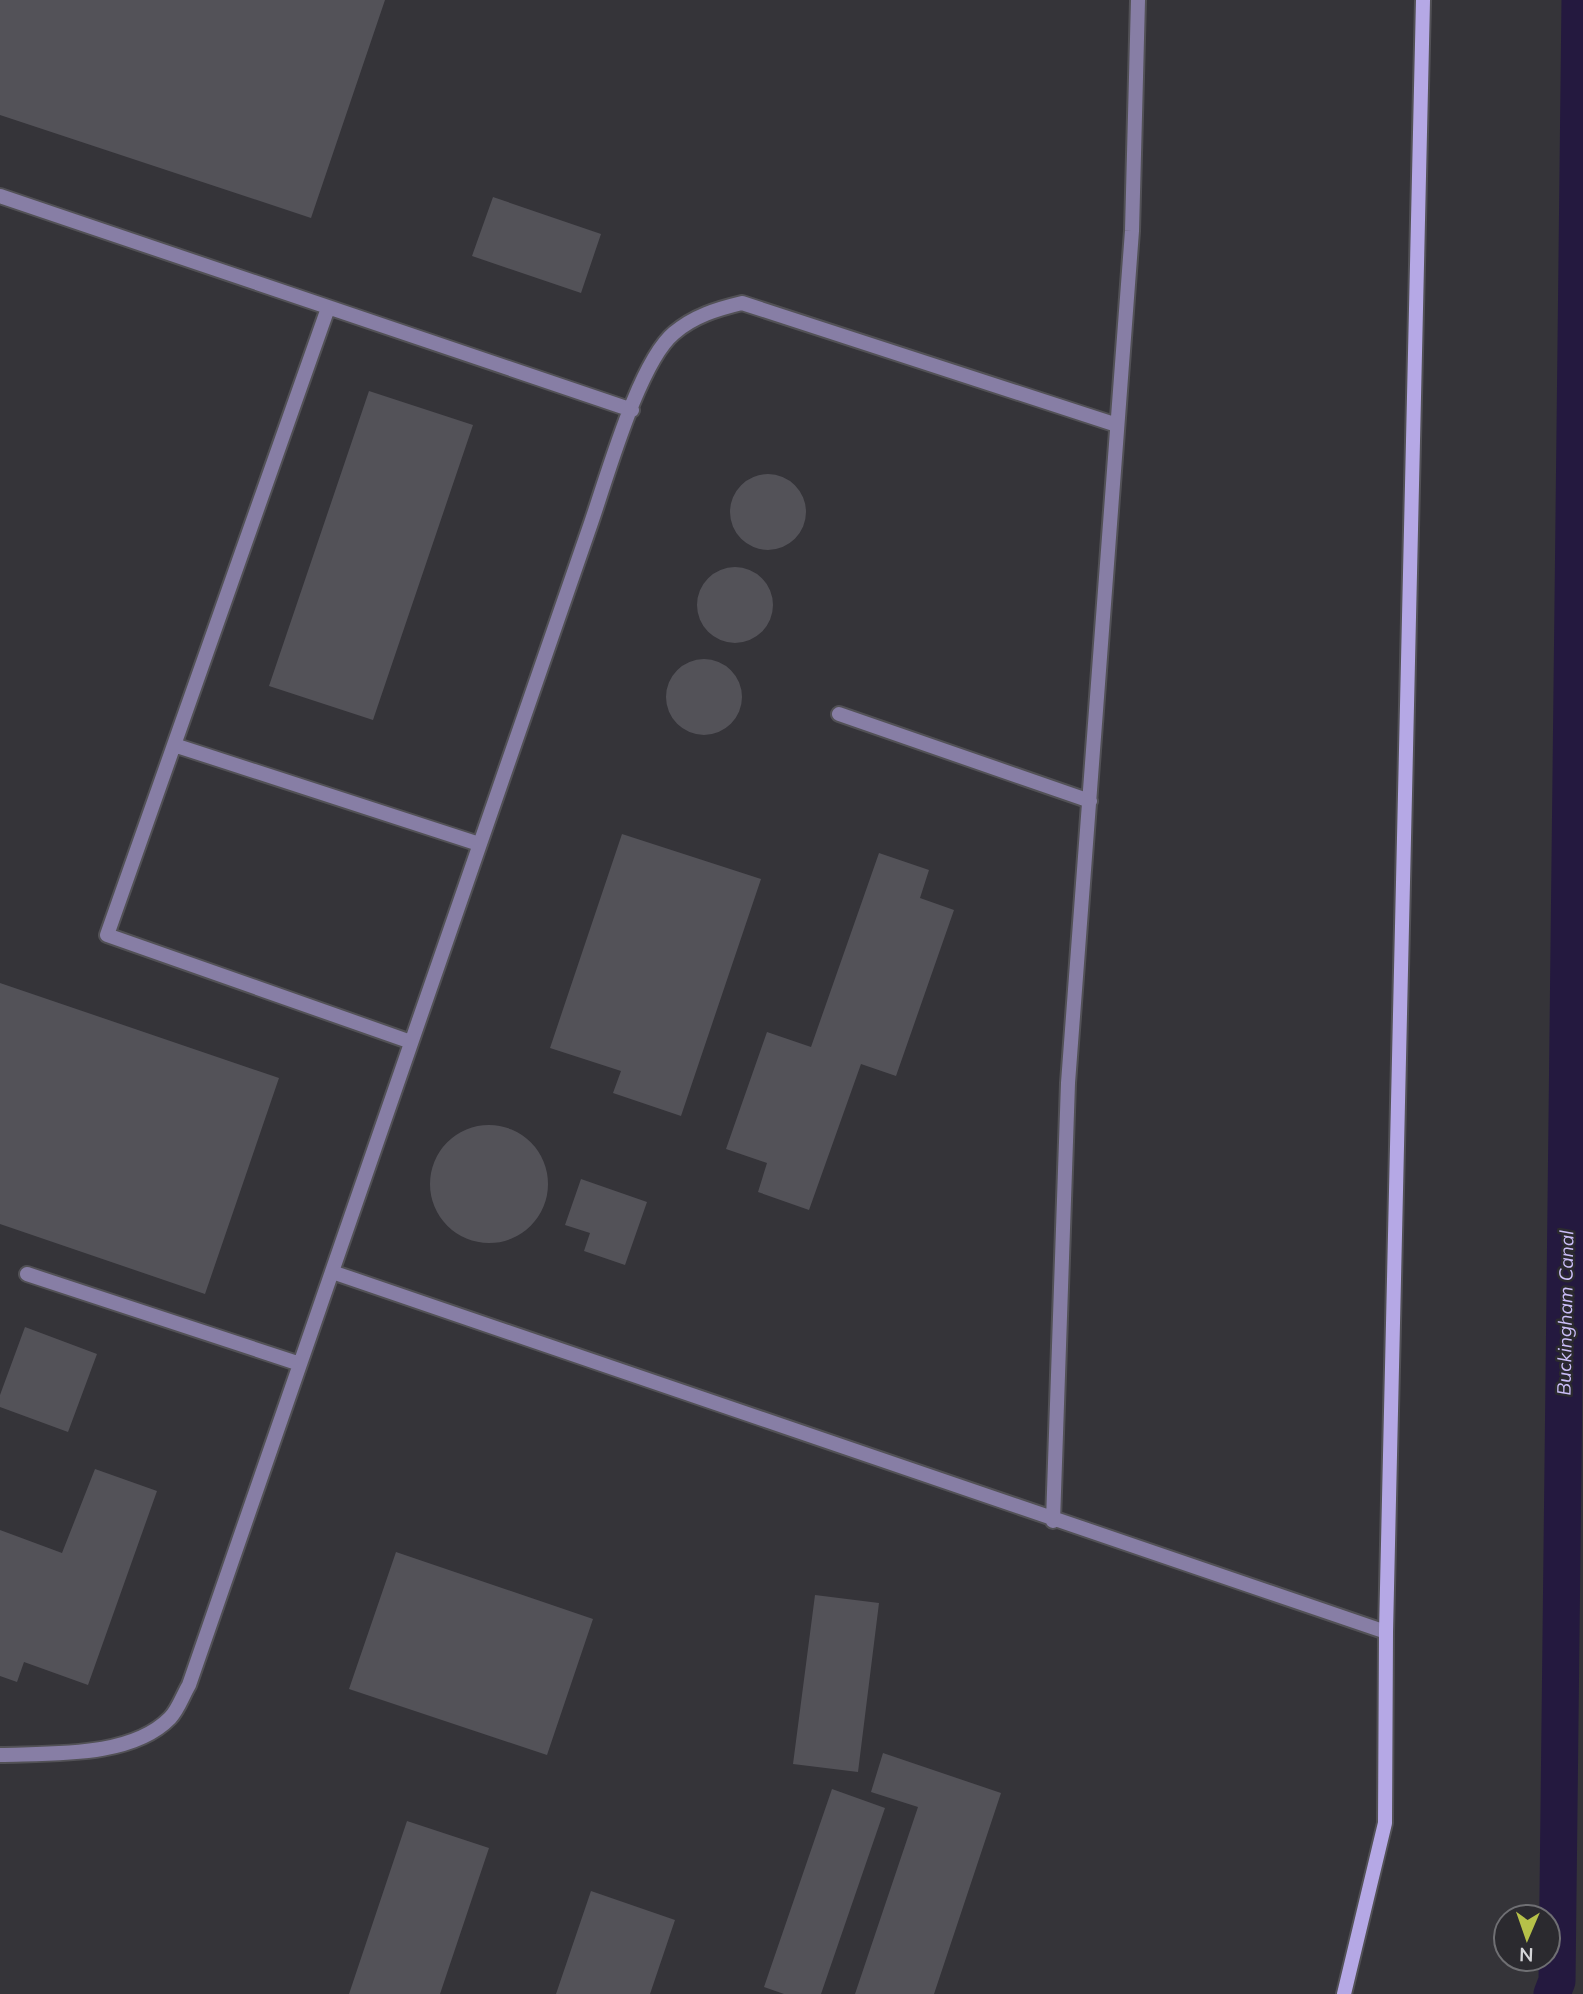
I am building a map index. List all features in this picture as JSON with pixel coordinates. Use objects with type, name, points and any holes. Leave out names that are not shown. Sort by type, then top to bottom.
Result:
[{"type":"main road","points":[[1344,1994],[1385,1823],[1386,1632],[1423,0]]},
{"type":"lane","points":[[1053,1521],[1069,1083],[1132,231],[1138,0]]},
{"type":"lane","points":[[0,195],[632,410]]},
{"type":"lane","points":[[0,1755],[91,1751],[137,1739],[171,1718],[189,1685],[643,376],[673,333],[709,310],[742,303],[1117,425]]},
{"type":"lane","points":[[328,308],[107,935],[411,1042]]},
{"type":"lane","points":[[839,714],[1090,801]]},
{"type":"lane","points":[[174,745],[479,844]]},
{"type":"lane","points":[[332,1272],[1053,1521],[1386,1632]]},
{"type":"lane","points":[[27,1274],[300,1364]]},
{"type":"building","points":[[0,0],[385,0],[311,218],[0,115]]},
{"type":"building","points":[[493,197],[601,234],[581,293],[472,256]]},
{"type":"building","points":[[369,391],[473,425],[373,720],[269,686]]},
{"type":"building","points":[[768,474],[782,477],[795,485],[803,498],[806,512],[803,526],[795,539],[782,547],[768,550],[754,547],[741,539],[733,526],[730,512],[733,498],[741,485],[754,477]]},
{"type":"building","points":[[735,567],[749,570],[762,578],[770,591],[773,605],[770,619],[762,632],[749,640],[735,643],[721,640],[708,632],[700,619],[697,605],[700,591],[708,578],[721,570]]},
{"type":"building","points":[[704,659],[718,662],[731,670],[739,683],[742,697],[739,711],[731,724],[718,732],[704,735],[690,732],[677,724],[669,711],[666,697],[669,683],[677,670],[690,662]]},
{"type":"building","points":[[622,834],[761,879],[681,1116],[613,1093],[621,1071],[550,1048]]},
{"type":"building","points":[[879,853],[929,870],[920,898],[954,910],[896,1076],[861,1064],[809,1210],[758,1192],[767,1163],[726,1149],[767,1032],[811,1047]]},
{"type":"building","points":[[0,983],[279,1078],[205,1294],[0,1224]]},
{"type":"building","points":[[489,1125],[512,1129],[531,1142],[544,1161],[548,1184],[544,1207],[531,1226],[512,1239],[489,1243],[466,1239],[447,1226],[434,1207],[430,1184],[434,1161],[447,1142],[466,1129]]},
{"type":"building","points":[[581,1179],[647,1202],[625,1265],[584,1251],[590,1233],[565,1225]]},
{"type":"building","points":[[25,1327],[97,1354],[68,1432],[0,1407],[0,1395]]},
{"type":"building","points":[[95,1469],[157,1491],[88,1685],[24,1662],[17,1682],[0,1676],[0,1530],[62,1553]]},
{"type":"building","points":[[396,1552],[593,1619],[547,1755],[349,1689]]},
{"type":"building","points":[[815,1595],[879,1603],[858,1772],[793,1764]]},
{"type":"building","points":[[883,1753],[1001,1793],[934,1994],[855,1994],[918,1807],[871,1792]]},
{"type":"building","points":[[832,1789],[885,1808],[821,1994],[784,1994],[764,1987]]},
{"type":"building","points":[[407,1821],[489,1848],[440,1994],[349,1994]]},
{"type":"building","points":[[591,1891],[675,1920],[650,1994],[556,1994]]},
{"type":"waterway","name":"Buckingham Canal","points":[[1552,1994],[1557,1981],[1580,0]]}]
